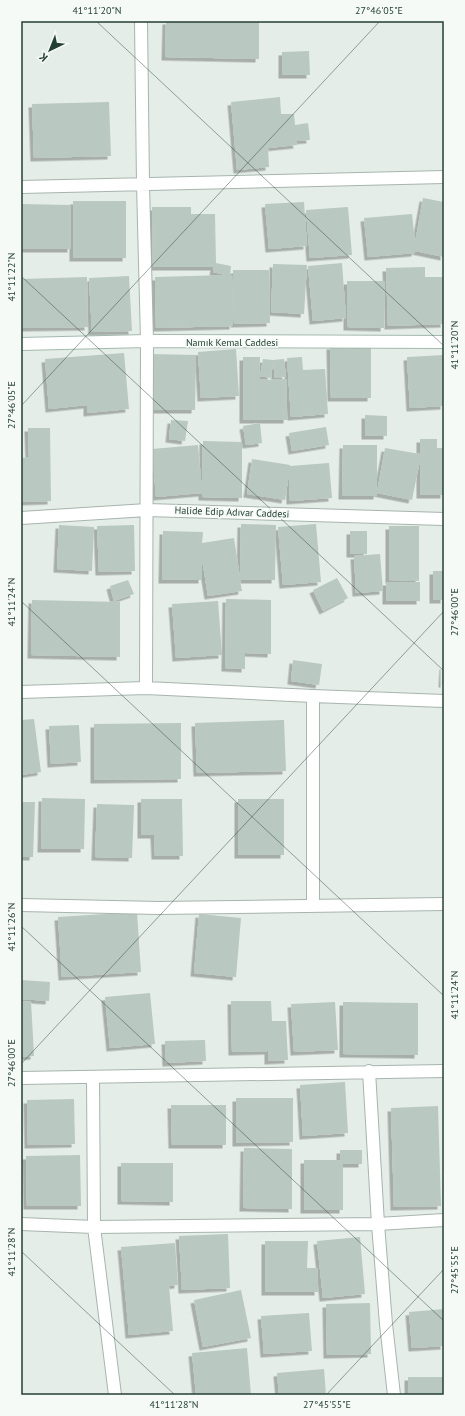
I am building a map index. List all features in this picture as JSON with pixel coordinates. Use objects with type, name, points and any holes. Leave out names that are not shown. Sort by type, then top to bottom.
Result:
[{"type":"street","points":[[141,21],[147,341],[146,688]]},
{"type":"street","points":[[21,187],[444,177]]},
{"type":"street","name":"Namık Kemal Caddesi","points":[[21,344],[147,341],[444,342]]},
{"type":"street","name":"Halide Edip Adıvar Caddesi","points":[[21,518],[147,510],[444,519]]},
{"type":"street","points":[[21,692],[146,688],[444,701]]},
{"type":"street","points":[[313,696],[313,906]]},
{"type":"street","points":[[21,904],[158,908],[444,904]]},
{"type":"street","points":[[369,1071],[378,1224],[386,1324],[394,1395]]},
{"type":"street","points":[[21,1078],[369,1071],[444,1071]]},
{"type":"street","points":[[92,1077],[94,1227],[115,1395]]},
{"type":"street","points":[[21,1224],[94,1227],[378,1224],[444,1220]]},
{"type":"building","points":[[166,21],[259,21],[259,59],[165,57]]},
{"type":"building","points":[[309,51],[310,75],[282,75],[282,52]]},
{"type":"building","points":[[280,97],[281,114],[294,114],[295,125],[308,123],[310,140],[296,141],[297,145],[268,148],[269,167],[237,170],[231,102]]},
{"type":"building","points":[[109,102],[111,156],[34,158],[32,104]]},
{"type":"building","points":[[423,198],[444,202],[444,257],[415,251],[415,253],[368,257],[364,218],[412,214],[415,243]]},
{"type":"building","points":[[73,201],[126,201],[126,258],[73,258]]},
{"type":"building","points":[[304,202],[307,246],[269,249],[265,204]]},
{"type":"building","points":[[21,204],[71,205],[71,249],[21,249]]},
{"type":"building","points":[[152,207],[191,207],[191,214],[215,214],[216,263],[231,266],[230,275],[232,275],[233,326],[156,328],[155,277],[226,275],[213,272],[214,267],[153,267]]},
{"type":"building","points":[[348,207],[352,255],[310,258],[306,210]]},
{"type":"building","points":[[342,263],[346,318],[313,321],[308,266]]},
{"type":"building","points":[[273,264],[307,265],[304,314],[271,312]]},
{"type":"building","points":[[425,267],[425,277],[443,277],[444,324],[388,326],[386,268]]},
{"type":"building","points":[[233,270],[269,270],[270,323],[234,324]]},
{"type":"building","points":[[129,276],[132,331],[92,332],[89,278]]},
{"type":"building","points":[[87,277],[88,327],[21,328],[21,279]]},
{"type":"building","points":[[347,281],[385,281],[384,328],[347,327]]},
{"type":"building","points":[[371,345],[371,398],[331,398],[330,346]]},
{"type":"building","points":[[236,349],[239,396],[201,398],[198,352]]},
{"type":"building","points":[[124,353],[129,409],[87,413],[87,405],[49,409],[45,359]]},
{"type":"building","points":[[152,354],[196,355],[195,410],[151,410]]},
{"type":"building","points":[[444,355],[444,406],[410,408],[407,357]]},
{"type":"building","points":[[243,357],[260,357],[259,380],[287,379],[287,420],[243,420]]},
{"type":"building","points":[[302,357],[303,370],[325,369],[328,414],[291,417],[287,358]]},
{"type":"building","points":[[263,359],[284,359],[286,377],[275,378],[273,362],[271,378],[260,376]]},
{"type":"building","points":[[365,415],[387,416],[387,436],[365,436]]},
{"type":"building","points":[[171,420],[188,421],[185,441],[169,439]]},
{"type":"building","points":[[260,423],[262,443],[246,445],[243,426]]},
{"type":"building","points":[[326,427],[329,445],[292,451],[289,433]]},
{"type":"building","points":[[28,428],[50,428],[51,501],[21,502],[21,458],[29,457]]},
{"type":"building","points":[[420,439],[437,439],[437,448],[444,448],[444,495],[420,495],[420,460],[412,500],[377,493],[377,496],[342,496],[343,445],[377,445],[377,492],[385,448],[420,454]]},
{"type":"building","points":[[203,441],[242,442],[242,498],[202,497],[202,493],[156,497],[152,449],[198,445],[202,491]]},
{"type":"building","points":[[252,459],[290,466],[329,463],[332,498],[290,501],[289,474],[285,500],[247,494]]},
{"type":"building","points":[[241,524],[276,525],[275,580],[240,580],[242,591],[208,596],[202,559],[202,580],[162,580],[163,531],[203,532],[202,543],[234,538],[240,578]]},
{"type":"building","points":[[316,524],[321,582],[283,585],[278,527]]},
{"type":"building","points":[[59,525],[94,527],[92,571],[57,569]]},
{"type":"building","points":[[134,525],[135,571],[99,572],[97,526]]},
{"type":"building","points":[[389,526],[419,526],[419,581],[389,580]]},
{"type":"building","points":[[350,531],[367,531],[367,554],[350,554]]},
{"type":"building","points":[[380,554],[383,591],[356,593],[354,556]]},
{"type":"building","points":[[433,571],[444,571],[444,600],[433,600]]},
{"type":"building","points":[[337,578],[348,598],[323,611],[313,590]]},
{"type":"building","points":[[128,580],[134,594],[114,601],[110,586]]},
{"type":"building","points":[[386,582],[420,582],[420,601],[386,601]]},
{"type":"building","points":[[226,599],[271,600],[271,654],[245,653],[245,669],[225,668]]},
{"type":"building","points":[[32,600],[120,602],[120,657],[31,655]]},
{"type":"building","points":[[218,601],[222,655],[176,658],[172,604]]},
{"type":"building","points":[[293,660],[322,664],[319,685],[291,681]]},
{"type":"building","points":[[443,666],[444,684],[442,684]]},
{"type":"building","points":[[34,719],[41,772],[21,775],[21,720]]},
{"type":"building","points":[[284,720],[286,771],[197,773],[195,723]]},
{"type":"building","points":[[181,723],[181,779],[94,780],[94,724]]},
{"type":"building","points":[[79,725],[81,762],[51,764],[49,726]]},
{"type":"building","points":[[42,798],[85,799],[84,849],[41,849]]},
{"type":"building","points":[[141,799],[182,799],[183,856],[155,856],[154,835],[141,835]]},
{"type":"building","points":[[238,799],[284,799],[284,855],[238,855]]},
{"type":"building","points":[[21,802],[35,802],[33,857],[21,857]]},
{"type":"building","points":[[97,804],[134,805],[132,858],[95,857]]},
{"type":"building","points":[[137,912],[141,972],[62,977],[58,917]]},
{"type":"building","points":[[199,914],[241,918],[236,977],[194,973]]},
{"type":"building","points":[[21,980],[50,982],[49,1001],[21,999]]},
{"type":"building","points":[[150,993],[155,1044],[110,1048],[105,997]]},
{"type":"building","points":[[31,1001],[34,1056],[21,1057],[21,1002]]},
{"type":"building","points":[[231,1001],[271,1001],[272,1021],[286,1021],[288,1060],[268,1061],[268,1051],[232,1052]]},
{"type":"building","points":[[335,1002],[338,1050],[294,1052],[291,1004]]},
{"type":"building","points":[[343,1002],[418,1003],[418,1055],[343,1054]]},
{"type":"building","points":[[205,1040],[206,1061],[166,1063],[165,1041]]},
{"type":"building","points":[[345,1082],[348,1133],[303,1136],[300,1085]]},
{"type":"building","points":[[236,1098],[293,1098],[293,1142],[236,1143]]},
{"type":"building","points":[[74,1099],[75,1144],[28,1145],[27,1100]]},
{"type":"building","points":[[171,1105],[226,1105],[226,1145],[172,1145]]},
{"type":"building","points":[[438,1106],[441,1206],[394,1207],[391,1108]]},
{"type":"building","points":[[244,1148],[292,1149],[292,1209],[243,1208]]},
{"type":"building","points":[[340,1150],[362,1150],[362,1164],[343,1164],[343,1210],[304,1210],[304,1160],[340,1160]]},
{"type":"building","points":[[80,1155],[81,1206],[27,1206],[26,1156]]},
{"type":"building","points":[[121,1163],[173,1163],[173,1202],[121,1201]]},
{"type":"building","points":[[228,1234],[230,1288],[182,1290],[179,1236]]},
{"type":"building","points":[[360,1237],[365,1294],[323,1298],[317,1241]]},
{"type":"building","points":[[265,1241],[308,1241],[307,1268],[318,1268],[318,1292],[265,1292]]},
{"type":"building","points":[[175,1243],[178,1285],[169,1286],[173,1331],[129,1335],[121,1247]]},
{"type":"building","points":[[241,1290],[251,1338],[203,1347],[194,1300]]},
{"type":"building","points":[[370,1303],[371,1354],[327,1355],[326,1304]]},
{"type":"building","points":[[444,1309],[444,1346],[412,1348],[409,1312]]},
{"type":"building","points":[[309,1313],[312,1351],[264,1354],[261,1316]]},
{"type":"building","points":[[247,1348],[251,1395],[196,1395],[192,1353]]},
{"type":"building","points":[[324,1369],[326,1395],[279,1395],[277,1373]]},
{"type":"building","points":[[408,1377],[444,1377],[444,1395],[408,1395]]}]
